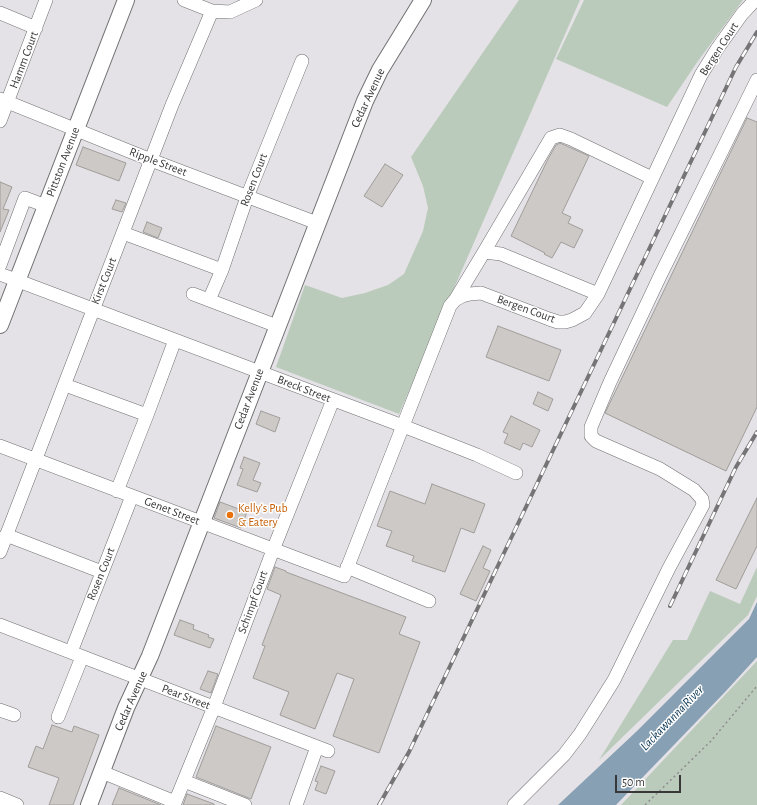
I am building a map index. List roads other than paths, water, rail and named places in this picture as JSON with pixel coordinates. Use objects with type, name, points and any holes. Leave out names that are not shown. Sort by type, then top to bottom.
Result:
[{"type":"main road","name":"Pittston Avenue","points":[[0,325],[126,0]]},
{"type":"main road","name":"Cedar Avenue","points":[[89,805],[126,708],[150,656],[317,223],[372,86],[423,0]]},
{"type":"street","name":"Hamm Court","points":[[0,121],[4,101],[36,28],[46,0]]},
{"type":"street","points":[[184,0],[212,11],[230,12],[248,2]]},
{"type":"street","name":"Bergen Court","points":[[455,300],[470,294],[481,293],[549,319],[565,322],[580,317],[585,312],[598,294],[701,75],[717,49],[742,14],[755,0]]},
{"type":"street","name":"Kirst Court","points":[[0,552],[172,105],[212,11]]},
{"type":"street","points":[[0,13],[36,28]]},
{"type":"street","name":"Rosen Court","points":[[209,300],[222,270],[247,197],[302,61]]},
{"type":"street","points":[[514,805],[564,755],[580,734],[614,680],[702,505],[702,499],[694,490],[660,469],[596,441],[591,436],[591,427],[610,382],[757,80]]},
{"type":"street","name":"Ripple Street","points":[[4,101],[151,160],[317,223]]},
{"type":"street","points":[[345,572],[446,314],[551,138],[560,135],[571,139],[652,178]]},
{"type":"street","points":[[0,265],[25,198],[46,206]]},
{"type":"street","points":[[123,234],[222,270]]},
{"type":"street","points":[[484,252],[501,254],[598,294]]},
{"type":"street","name":"Breck Street","points":[[0,274],[403,426],[477,455],[516,473]]},
{"type":"street","points":[[193,294],[277,326]]},
{"type":"street","points":[[116,491],[147,415],[175,340]]},
{"type":"street","points":[[65,385],[147,415]]},
{"type":"street","name":"Schimpf Court","points":[[174,804],[214,707],[273,550],[333,400]]},
{"type":"street","name":"Genet Street","points":[[0,446],[273,550],[345,572],[429,601]]},
{"type":"street","name":"Rosen Court","points":[[58,717],[102,572],[132,496]]},
{"type":"street","points":[[6,535],[102,572]]},
{"type":"street","name":"Pear Street","points":[[0,625],[323,749],[296,805]]},
{"type":"street","points":[[0,632],[34,646]]},
{"type":"street","points":[[0,710],[14,715]]},
{"type":"street","points":[[102,772],[174,804]]},
{"type":"street","points":[[184,781],[246,805]]},
{"type":"water","name":"Lackawanna River","points":[[757,602],[757,657],[616,805],[558,805],[637,731],[749,619]]},
{"type":"railway","points":[[379,805],[409,752],[736,67],[757,32]]},
{"type":"railway","points":[[670,606],[736,467],[757,432]]},
{"type":"place","name":"Kelly's Pub & Eatery","points":[[230,515]]}]
